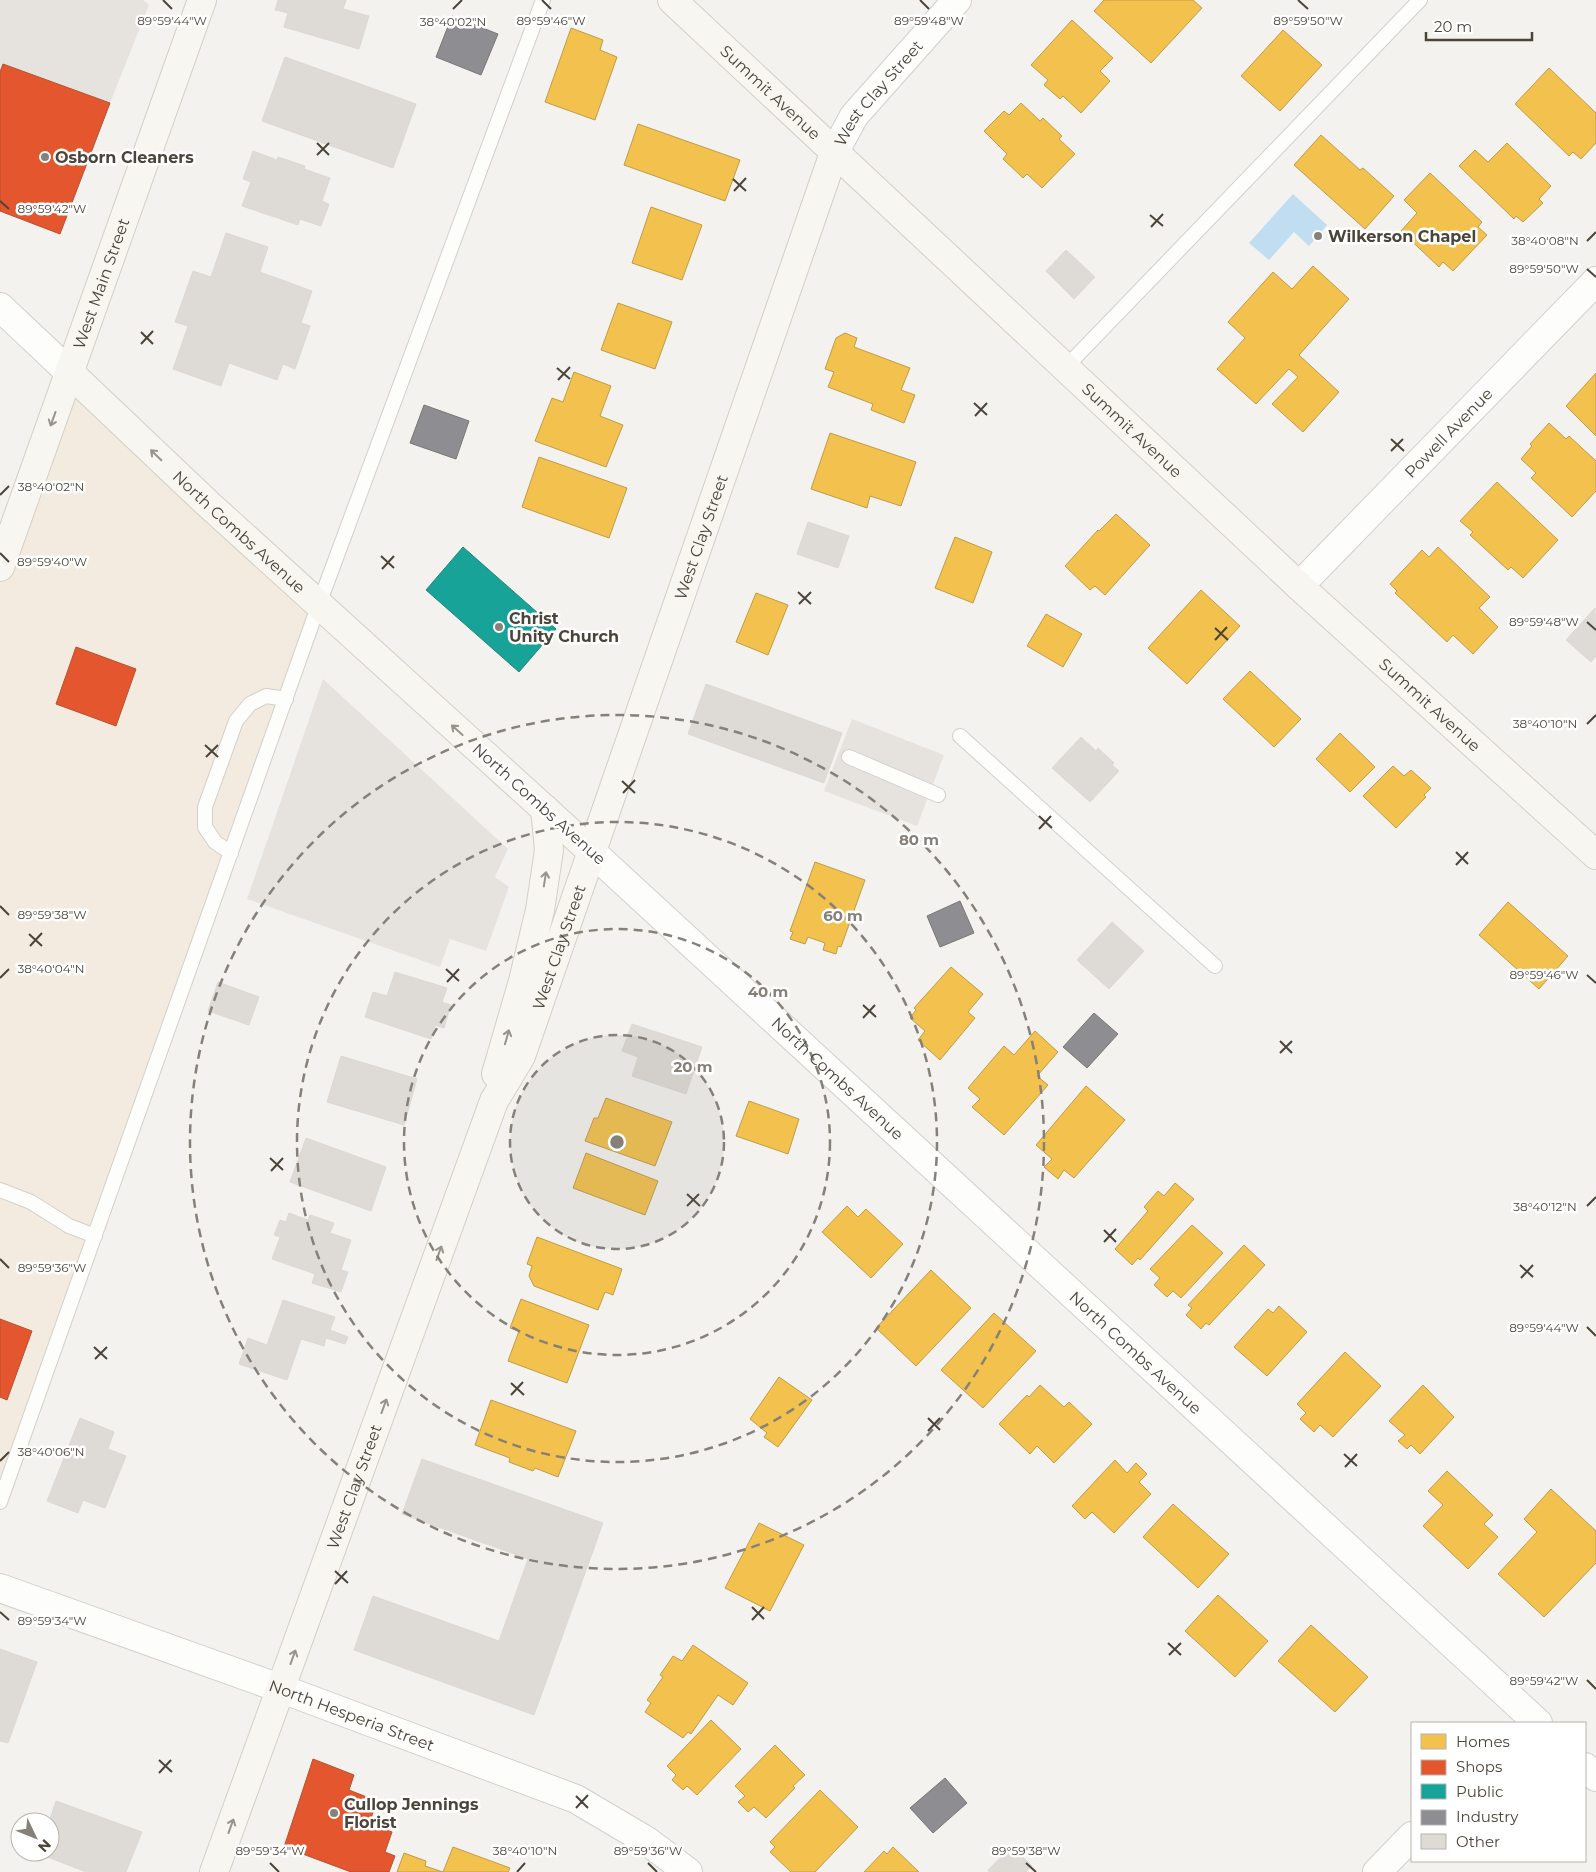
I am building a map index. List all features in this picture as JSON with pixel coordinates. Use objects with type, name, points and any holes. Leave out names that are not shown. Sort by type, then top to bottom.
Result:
[{"type":"main road","name":"West Main Street","points":[[0,567],[202,0]]},
{"type":"main road","name":"Summit Avenue","points":[[672,0],[1299,586],[1596,855]]},
{"type":"main road","name":"West Clay Street","points":[[214,1872],[494,1101],[521,1056],[834,153]]},
{"type":"main road","name":"North Combs Avenue","points":[[70,373],[207,503],[592,852]]},
{"type":"main road","name":"West Clay Street","points":[[494,1101],[497,1072],[523,981],[540,910],[549,850],[545,810]]},
{"type":"street","name":"West Clay Street","points":[[834,153],[854,116],[957,0]]},
{"type":"street","name":"Powell Avenue","points":[[1299,586],[1596,281]]},
{"type":"street","points":[[0,307],[70,373]]},
{"type":"street","name":"North Combs Avenue","points":[[592,852],[1529,1721]]},
{"type":"street","name":"North Hesperia Street","points":[[0,1588],[282,1689],[576,1799],[647,1841],[688,1872]]},
{"type":"street","points":[[1586,1768],[1596,1777]]},
{"type":"street","points":[[1377,1872],[1411,1837]]},
{"type":"lane","points":[[0,1502],[319,604],[543,0]]},
{"type":"lane","points":[[1065,368],[1420,0]]},
{"type":"lane","points":[[231,853],[215,842],[206,827],[205,807],[236,721],[250,704],[266,696],[286,699]]},
{"type":"lane","points":[[960,736],[1215,966]]},
{"type":"lane","points":[[849,758],[938,795]]},
{"type":"lane","points":[[0,1190],[31,1202],[69,1226],[95,1236]]},
{"type":"shaded area","points":[[0,0],[143,0],[149,5],[110,103],[3,64],[0,72]]},
{"type":"shaded area","points":[[70,373],[319,604],[0,1502],[0,567]]},
{"type":"shaded area","points":[[323,679],[508,849],[495,877],[509,887],[486,951],[450,939],[440,967],[247,899]]},
{"type":"shaded area","points":[[852,719],[944,755],[917,826],[824,791]]},
{"type":"water","points":[[1293,194],[1327,225],[1309,246],[1294,232],[1269,260],[1249,243]]},
{"type":"building: Homes","points":[[1104,0],[1193,0],[1202,8],[1151,63],[1094,11]]},
{"type":"building: Homes","points":[[1072,20],[1113,58],[1100,71],[1110,81],[1081,113],[1063,96],[1060,99],[1044,85],[1048,80],[1031,65]]},
{"type":"building: Homes","points":[[571,28],[603,40],[600,50],[617,57],[595,120],[545,102]]},
{"type":"building: Homes","points":[[1283,30],[1322,65],[1280,111],[1241,76]]},
{"type":"building: Homes","points":[[1549,68],[1596,113],[1596,143],[1581,159],[1573,152],[1569,156],[1515,104]]},
{"type":"building: Homes","points":[[1021,103],[1040,121],[1043,118],[1062,136],[1059,139],[1075,154],[1042,188],[1027,174],[1023,178],[1003,159],[1007,154],[984,131],[1004,111],[1009,115]]},
{"type":"building: Homes","points":[[638,124],[740,160],[725,201],[624,165]]},
{"type":"building: Homes","points":[[1321,135],[1360,170],[1363,168],[1394,196],[1365,229],[1294,165]]},
{"type":"building: Homes","points":[[1507,143],[1551,186],[1539,199],[1543,203],[1523,222],[1516,216],[1514,219],[1459,166],[1475,150],[1488,162]]},
{"type":"building: Homes","points":[[1430,173],[1482,222],[1478,227],[1487,235],[1453,271],[1443,262],[1439,267],[1401,231],[1417,213],[1404,200]]},
{"type":"building: Homes","points":[[651,207],[702,225],[682,280],[632,263]]},
{"type":"building: Homes","points":[[1313,266],[1349,299],[1299,355],[1339,392],[1303,432],[1272,404],[1298,377],[1289,369],[1256,404],[1217,369],[1245,338],[1228,322],[1273,272],[1292,289]]},
{"type":"building: Homes","points":[[618,303],[672,322],[655,369],[601,350]]},
{"type":"building: Homes","points":[[845,333],[857,338],[854,347],[910,368],[901,390],[915,395],[904,423],[871,410],[873,404],[828,387],[834,372],[825,369],[836,338]]},
{"type":"building: Homes","points":[[574,372],[611,386],[600,416],[623,425],[606,467],[535,441],[552,398],[563,402]]},
{"type":"building: Homes","points":[[1596,373],[1596,436],[1566,406]]},
{"type":"building: Homes","points":[[1549,423],[1566,439],[1569,436],[1596,461],[1596,491],[1572,517],[1531,478],[1536,473],[1521,459],[1532,446],[1530,444]]},
{"type":"building: Homes","points":[[830,433],[916,462],[901,506],[870,496],[867,508],[811,489]]},
{"type":"building: Homes","points":[[539,457],[627,488],[609,538],[522,507]]},
{"type":"building: Homes","points":[[1497,482],[1558,540],[1523,578],[1511,567],[1508,570],[1470,535],[1473,532],[1460,521]]},
{"type":"building: Homes","points":[[1116,514],[1150,545],[1105,595],[1095,586],[1090,590],[1065,566],[1098,530]]},
{"type":"building: Homes","points":[[955,537],[992,552],[973,603],[935,588]]},
{"type":"building: Homes","points":[[1438,547],[1490,597],[1479,608],[1498,627],[1473,654],[1453,635],[1447,642],[1395,593],[1397,591],[1390,584],[1422,550],[1429,557]]},
{"type":"building: Homes","points":[[1201,590],[1240,626],[1187,684],[1148,648]]},
{"type":"building: Homes","points":[[756,593],[788,605],[768,655],[736,642]]},
{"type":"building: Homes","points":[[1046,614],[1082,634],[1063,667],[1027,646]]},
{"type":"building: Homes","points":[[1250,671],[1301,719],[1274,747],[1223,699]]},
{"type":"building: Homes","points":[[1340,733],[1375,767],[1350,792],[1316,759]]},
{"type":"building: Homes","points":[[1393,766],[1404,776],[1411,770],[1431,788],[1424,795],[1426,797],[1396,828],[1363,796]]},
{"type":"building: Homes","points":[[815,862],[865,880],[841,947],[838,946],[836,954],[823,950],[825,943],[808,937],[805,944],[790,939],[793,932],[790,931]]},
{"type":"building: Homes","points":[[1508,902],[1568,956],[1539,989],[1479,935]]},
{"type":"building: Homes","points":[[951,967],[983,994],[968,1012],[975,1018],[940,1060],[918,1040],[925,1031],[910,1018],[916,1010],[914,1008]]},
{"type":"building: Homes","points":[[1035,1031],[1058,1052],[1037,1076],[1048,1085],[1004,1135],[972,1107],[980,1099],[968,1088],[1004,1046],[1014,1055]]},
{"type":"building: Homes","points":[[1086,1086],[1125,1120],[1074,1178],[1064,1170],[1058,1179],[1044,1167],[1052,1159],[1036,1145]]},
{"type":"building: Homes","points":[[606,1098],[672,1122],[655,1166],[585,1141],[594,1118],[598,1118]]},
{"type":"building: Homes","points":[[749,1101],[799,1119],[788,1154],[736,1136]]},
{"type":"building: Homes","points":[[586,1153],[658,1181],[645,1215],[573,1188]]},
{"type":"building: Homes","points":[[1175,1183],[1194,1199],[1140,1260],[1138,1258],[1132,1265],[1115,1249],[1148,1211],[1144,1207],[1158,1191],[1164,1196]]},
{"type":"building: Homes","points":[[847,1206],[858,1217],[866,1209],[903,1244],[871,1278],[822,1232]]},
{"type":"building: Homes","points":[[1192,1225],[1223,1253],[1181,1298],[1173,1291],[1167,1297],[1154,1285],[1160,1278],[1150,1269]]},
{"type":"building: Homes","points":[[537,1237],[622,1269],[613,1295],[605,1292],[598,1310],[534,1286],[529,1276],[532,1266],[527,1264]]},
{"type":"building: Homes","points":[[1244,1245],[1265,1265],[1209,1325],[1206,1323],[1201,1329],[1186,1315],[1192,1308],[1188,1305]]},
{"type":"building: Homes","points":[[931,1270],[971,1308],[916,1366],[876,1328]]},
{"type":"building: Homes","points":[[521,1299],[589,1325],[567,1383],[508,1361],[519,1331],[510,1328]]},
{"type":"building: Homes","points":[[1279,1306],[1307,1332],[1267,1376],[1234,1347],[1268,1309],[1273,1313]]},
{"type":"building: Homes","points":[[994,1313],[1036,1351],[983,1408],[941,1370]]},
{"type":"building: Homes","points":[[1345,1352],[1381,1386],[1333,1437],[1320,1425],[1314,1432],[1300,1419],[1306,1413],[1297,1404]]},
{"type":"building: Homes","points":[[779,1377],[812,1400],[778,1447],[764,1437],[767,1433],[750,1419]]},
{"type":"building: Homes","points":[[1040,1385],[1064,1407],[1069,1402],[1092,1424],[1054,1463],[1037,1446],[1030,1454],[999,1424],[1027,1395],[1029,1397]]},
{"type":"building: Homes","points":[[1423,1385],[1454,1417],[1420,1454],[1411,1445],[1407,1449],[1398,1441],[1405,1435],[1389,1421]]},
{"type":"building: Homes","points":[[491,1400],[576,1431],[558,1477],[535,1468],[533,1471],[509,1462],[510,1458],[475,1445]]},
{"type":"building: Homes","points":[[1115,1460],[1127,1473],[1136,1463],[1147,1474],[1139,1482],[1151,1494],[1114,1533],[1092,1512],[1085,1519],[1072,1506]]},
{"type":"building: Homes","points":[[1447,1471],[1493,1515],[1484,1524],[1498,1537],[1468,1569],[1423,1526],[1443,1505],[1428,1491]]},
{"type":"building: Homes","points":[[1551,1489],[1596,1531],[1596,1563],[1544,1617],[1498,1574],[1537,1532],[1524,1519]]},
{"type":"building: Homes","points":[[1173,1504],[1229,1554],[1198,1588],[1143,1537]]},
{"type":"building: Homes","points":[[759,1523],[804,1545],[770,1611],[725,1588]]},
{"type":"building: Homes","points":[[1218,1595],[1268,1641],[1235,1677],[1185,1631]]},
{"type":"building: Homes","points":[[1311,1625],[1368,1677],[1335,1712],[1278,1661]]},
{"type":"building: Homes","points":[[693,1645],[748,1683],[733,1705],[718,1695],[691,1734],[688,1732],[683,1738],[645,1712],[651,1703],[647,1700],[663,1677],[660,1675],[673,1656],[682,1661]]},
{"type":"building: Homes","points":[[711,1720],[741,1749],[697,1795],[687,1786],[683,1790],[672,1780],[676,1775],[667,1766]]},
{"type":"building: Homes","points":[[775,1745],[805,1775],[766,1818],[754,1807],[748,1812],[738,1802],[745,1796],[735,1786]]},
{"type":"building: Homes","points":[[820,1790],[858,1827],[815,1872],[791,1872],[770,1852],[775,1847],[770,1842]]},
{"type":"building: Homes","points":[[453,1847],[510,1868],[508,1872],[443,1872]]},
{"type":"building: Homes","points":[[893,1847],[919,1872],[864,1872],[884,1851],[887,1854]]},
{"type":"building: Homes","points":[[404,1853],[426,1861],[425,1866],[443,1872],[397,1872]]},
{"type":"building: Shops","name":"Osborn Cleaners","points":[[3,64],[110,103],[60,234],[0,211],[0,72]]},
{"type":"building: Shops","points":[[76,647],[136,669],[116,726],[56,704]]},
{"type":"building: Shops","points":[[0,1319],[32,1331],[7,1400],[0,1397]]},
{"type":"building: Shops","name":"Cullop Jennings Florist","points":[[313,1759],[354,1775],[349,1790],[377,1801],[369,1824],[392,1832],[385,1852],[395,1856],[389,1872],[351,1872],[284,1847]]},
{"type":"building: Public","points":[[463,547],[556,629],[519,672],[426,590]]},
{"type":"building: Industry","points":[[452,16],[498,34],[481,75],[436,57]]},
{"type":"building: Industry","points":[[424,405],[469,421],[456,459],[410,443]]},
{"type":"building: Industry","points":[[960,901],[974,933],[940,947],[927,916]]},
{"type":"building: Industry","points":[[1094,1013],[1118,1034],[1087,1068],[1063,1047]]},
{"type":"building: Industry","points":[[945,1778],[967,1803],[933,1833],[910,1808]]},
{"type":"building: Other","points":[[278,0],[346,0],[343,9],[369,16],[359,49],[284,27],[288,13],[275,10]]},
{"type":"building: Other","points":[[285,57],[416,104],[393,168],[262,121]]},
{"type":"building: Other","points":[[253,151],[277,160],[278,157],[305,166],[304,169],[330,178],[322,201],[329,204],[321,226],[300,219],[298,225],[242,206],[251,182],[243,179]]},
{"type":"building: Other","points":[[226,233],[268,247],[260,272],[312,291],[301,323],[310,326],[295,369],[283,364],[277,380],[229,363],[221,386],[173,369],[188,326],[175,322],[193,271],[211,277]]},
{"type":"building: Other","points":[[1066,250],[1095,277],[1074,299],[1046,271]]},
{"type":"building: Other","points":[[808,522],[849,536],[838,568],[797,554]]},
{"type":"building: Other","points":[[1595,608],[1596,656],[1591,662],[1566,640]]},
{"type":"building: Other","points":[[706,684],[842,733],[824,783],[688,734]]},
{"type":"building: Other","points":[[1081,737],[1096,751],[1098,748],[1114,763],[1112,765],[1119,771],[1090,802],[1052,768]]},
{"type":"building: Other","points":[[1112,922],[1144,951],[1109,989],[1077,960]]},
{"type":"building: Other","points":[[395,972],[447,988],[442,1002],[451,1005],[444,1028],[435,1025],[431,1039],[365,1017],[373,992],[387,996]]},
{"type":"building: Other","points":[[218,982],[259,997],[249,1025],[208,1011]]},
{"type":"building: Other","points":[[632,1024],[702,1047],[686,1094],[632,1076],[638,1057],[622,1051]]},
{"type":"building: Other","points":[[341,1056],[417,1079],[404,1125],[327,1102]]},
{"type":"building: Other","points":[[306,1138],[386,1167],[371,1211],[290,1182]]},
{"type":"building: Other","points":[[289,1213],[308,1220],[310,1215],[334,1223],[330,1233],[351,1240],[341,1270],[348,1272],[341,1292],[312,1283],[315,1274],[272,1259],[280,1237],[274,1235],[280,1220],[286,1222]]},
{"type":"building: Other","points":[[283,1300],[335,1317],[330,1330],[348,1337],[345,1344],[326,1338],[324,1346],[301,1339],[287,1380],[239,1364],[248,1338],[267,1345]]},
{"type":"building: Other","points":[[80,1418],[114,1432],[108,1449],[126,1456],[105,1508],[83,1500],[78,1513],[47,1501]]},
{"type":"building: Other","points":[[422,1459],[603,1523],[534,1715],[354,1650],[373,1596],[499,1641],[528,1559],[402,1514]]},
{"type":"building: Other","points":[[0,1649],[37,1662],[8,1743],[0,1741]]},
{"type":"building: Other","points":[[56,1801],[142,1832],[126,1872],[86,1872],[60,1862],[60,1812],[52,1812]]},
{"type":"building: Other","points":[[1012,1846],[1032,1866],[1026,1872],[989,1872],[988,1870]]},
{"type":"place","name":"Osborn Cleaners","points":[[45,157]]},
{"type":"place","name":"Wilkerson Chapel","points":[[1318,236]]},
{"type":"place","name":"Christ Unity Church","points":[[499,627]]},
{"type":"place","name":"Cullop Jennings Florist","points":[[334,1813]]}]
